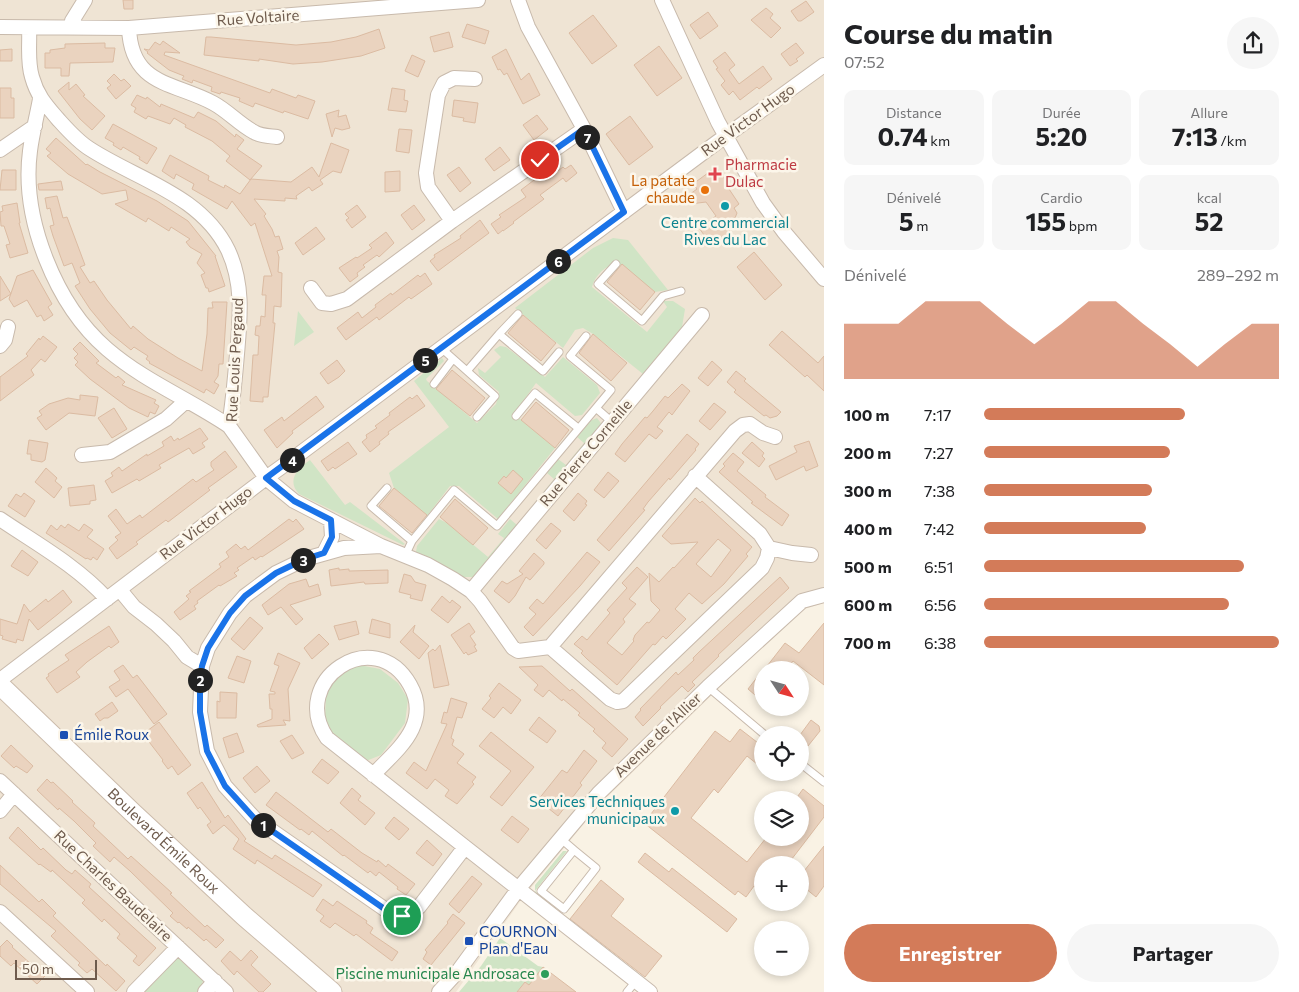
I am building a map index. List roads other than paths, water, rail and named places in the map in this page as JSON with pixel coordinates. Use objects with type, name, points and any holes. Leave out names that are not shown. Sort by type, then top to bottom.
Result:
[{"type":"main road","name":"Boulevard Émile Roux","points":[[0,685],[244,916],[332,992]]},
{"type":"street","points":[[71,26],[85,0]]},
{"type":"street","name":"Rue Voltaire","points":[[0,27],[71,26],[129,28],[478,0]]},
{"type":"street","points":[[518,0],[528,27],[584,129],[624,212]]},
{"type":"street","points":[[662,0],[726,136],[767,208],[824,279]]},
{"type":"street","name":"Rue Louis Pergaud","points":[[29,28],[29,53],[32,76],[40,99],[75,138],[89,149],[178,196],[198,212],[214,229],[228,250],[237,278],[241,306],[234,398],[229,426],[266,478],[294,501],[381,546],[428,565],[470,591],[480,601],[513,648],[518,650],[550,647]]},
{"type":"street","points":[[129,28],[131,50],[139,63],[158,80],[212,102],[256,133],[277,137]]},
{"type":"street","name":"Rue Victor Hugo","points":[[0,680],[266,478],[824,65]]},
{"type":"street","points":[[452,221],[428,187],[426,173],[438,95],[444,83],[454,78],[475,80]]},
{"type":"street","points":[[40,99],[29,152],[29,193],[36,231],[48,264],[62,292],[81,320],[107,349],[156,384],[229,426]]},
{"type":"street","points":[[0,150],[35,126]]},
{"type":"street","points":[[311,288],[322,303],[331,304],[347,299],[452,221],[584,129]]},
{"type":"street","name":"Rue Pierre Corneille","points":[[470,591],[702,315]]},
{"type":"street","points":[[0,346],[5,340],[8,327]]},
{"type":"street","points":[[82,455],[110,452],[166,419],[186,401]]},
{"type":"street","points":[[695,476],[760,534],[769,548],[767,558],[762,568],[623,701],[617,702],[610,699],[550,647],[695,476],[735,431],[743,425],[750,424],[762,433],[774,437]]},
{"type":"street","points":[[0,519],[91,581],[107,599]]},
{"type":"street","points":[[324,553],[332,537],[331,520]]},
{"type":"street","points":[[381,546],[344,548],[305,559],[276,573],[245,596],[230,613],[208,648],[202,666],[200,712],[207,751],[225,786],[255,819],[386,910],[402,916],[419,907],[466,848]]},
{"type":"street","points":[[769,548],[792,553],[809,560]]},
{"type":"street","points":[[120,590],[134,607],[174,640],[187,657],[202,666]]},
{"type":"street","name":"Avenue de l'Allier","points":[[439,992],[459,970],[519,888],[599,793],[708,687],[802,601],[824,595]]},
{"type":"street","points":[[373,775],[406,738],[415,721],[417,705],[412,688],[401,673],[386,662],[369,657],[350,660],[335,670],[323,684],[317,710],[318,721],[327,738],[373,775],[466,848],[519,888],[632,987],[650,992]]},
{"type":"street","name":"Rue Charles Baudelaire","points":[[0,781],[226,992]]},
{"type":"street","points":[[0,811],[14,794]]},
{"type":"street","points":[[0,912],[87,992]]},
{"type":"street","points":[[134,992],[178,947]]},
{"type":"street","name":"Avenue de l'Allier","points":[[448,992],[459,970]]},
{"type":"street","points":[[205,992],[215,982]]},
{"type":"lane","points":[[616,264],[598,284],[642,321],[663,296],[681,291]]},
{"type":"lane","points":[[467,371],[518,314]]},
{"type":"lane","points":[[499,334],[543,371],[559,352]]},
{"type":"lane","points":[[405,556],[412,541],[454,490],[497,526],[611,390],[570,356],[586,336]]},
{"type":"lane","points":[[441,348],[496,396],[477,417]]},
{"type":"lane","points":[[434,384],[453,359]]},
{"type":"lane","points":[[516,416],[535,393],[578,428]]},
{"type":"lane","points":[[596,408],[612,422]]},
{"type":"lane","points":[[387,488],[371,506],[412,541]]},
{"type":"lane","points":[[708,687],[754,726]]},
{"type":"lane","points":[[809,770],[824,782]]},
{"type":"lane","points":[[560,838],[596,868],[564,909],[541,891],[574,850]]},
{"type":"place","name":"Pharmacie Dulac","points":[[715,174]]},
{"type":"place","name":"La patate chaude","points":[[705,190]]},
{"type":"place","name":"Centre commercial Rives du Lac","points":[[725,206]]},
{"type":"place","name":"Émile Roux","points":[[64,735]]},
{"type":"place","name":"Services Techniques municipaux","points":[[675,811]]},
{"type":"place","name":"COURNON Plan d'Eau","points":[[469,941]]},
{"type":"place","name":"Piscine municipale Androsace","points":[[545,974]]}]
